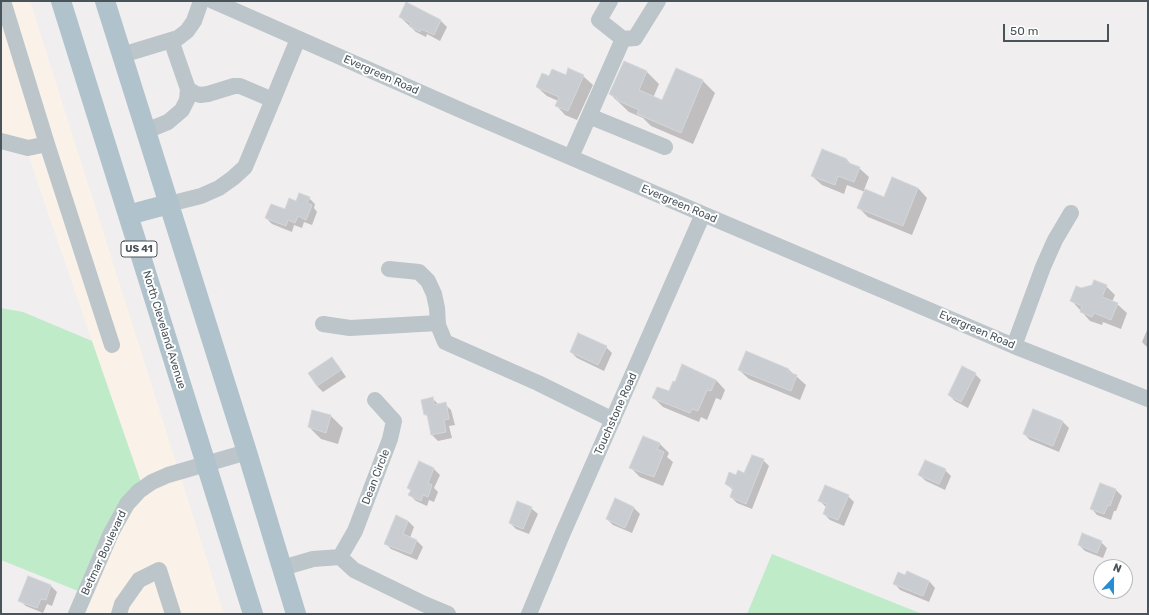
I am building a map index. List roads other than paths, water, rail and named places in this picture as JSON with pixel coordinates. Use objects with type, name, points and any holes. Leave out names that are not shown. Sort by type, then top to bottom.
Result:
[{"type":"main road","name":"North Cleveland Avenue","points":[[61,1],[253,614]]},
{"type":"main road","points":[[105,1],[247,452],[296,614]]},
{"type":"main road","points":[[128,214],[169,204]]},
{"type":"street","points":[[3,1],[112,346]]},
{"type":"street","points":[[122,55],[178,38],[187,31],[194,21],[201,1]]},
{"type":"street","points":[[610,1],[599,20],[623,40],[635,38],[658,1]]},
{"type":"street","name":"Evergreen Road","points":[[219,2],[298,39],[703,214],[1014,346],[1148,399]]},
{"type":"street","points":[[169,204],[201,196],[219,188],[233,178],[245,166],[298,39]]},
{"type":"street","points":[[146,131],[168,122],[182,110],[187,100],[188,90],[171,40]]},
{"type":"street","points":[[571,157],[623,40]]},
{"type":"street","points":[[188,90],[200,95],[234,86],[240,86],[273,100]]},
{"type":"street","points":[[589,116],[665,147]]},
{"type":"street","points":[[1,141],[28,148],[47,144]]},
{"type":"street","points":[[1014,346],[1043,267],[1055,240],[1071,213]]},
{"type":"street","name":"Touchstone Road","points":[[529,614],[703,214]]},
{"type":"street","points":[[389,270],[419,272],[428,281],[434,294],[438,323],[445,342],[538,383],[613,420]]},
{"type":"street","points":[[323,324],[350,328],[438,323]]},
{"type":"street","name":"Dean Circle","points":[[340,557],[355,531],[390,439],[394,421],[375,400]]},
{"type":"street","name":"Betmar Boulevard","points":[[79,613],[111,533],[127,504],[139,491],[152,482],[168,475],[247,452]]},
{"type":"street","points":[[282,568],[313,559],[340,557],[354,570],[448,614]]},
{"type":"street","points":[[119,614],[122,604],[139,580],[159,570],[173,614]]}]
